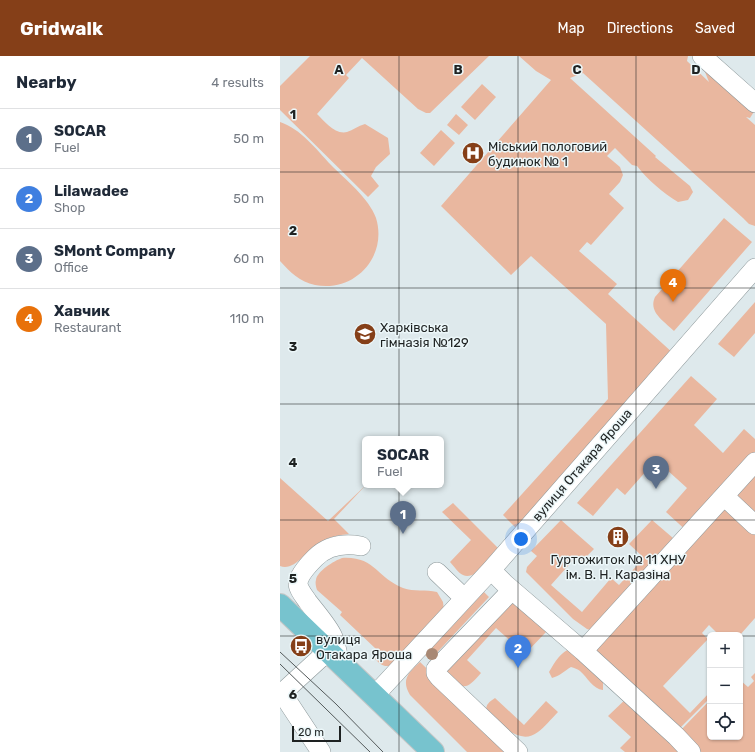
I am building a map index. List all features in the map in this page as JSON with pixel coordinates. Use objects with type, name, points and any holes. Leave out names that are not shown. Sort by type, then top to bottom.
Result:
[{"type":"main road","points":[[280,605],[433,752]]},
{"type":"street","points":[[702,56],[755,103]]},
{"type":"street","name":"вулиця Отакара Яроша","points":[[375,695],[491,570],[755,268]]},
{"type":"street","points":[[583,651],[755,462]]},
{"type":"street","points":[[724,496],[755,525]]},
{"type":"street","points":[[321,752],[281,693],[334,657],[333,635],[302,593],[298,584],[308,565],[321,552],[330,547],[340,545],[361,546]]},
{"type":"street","points":[[491,570],[583,651],[676,736],[691,752]]},
{"type":"street","points":[[437,572],[464,598]]},
{"type":"street","points":[[512,590],[436,669],[436,673],[518,752]]},
{"type":"shaded area","points":[[310,56],[489,56],[430,113],[426,113],[418,109],[362,58],[346,75],[349,78],[317,114],[326,124],[338,131],[347,132],[365,124],[388,138],[390,154],[376,167],[371,176],[379,186],[368,197],[280,110],[280,86]]},
{"type":"shaded area","points":[[519,56],[688,56],[687,61],[709,82],[705,72],[693,56],[712,56],[755,110],[750,118],[746,117],[755,125],[755,226],[749,224],[583,73],[570,78],[656,156],[655,157],[690,186],[693,192],[688,200],[678,202],[656,186],[637,166],[632,165],[615,148],[607,156],[620,167],[623,175],[620,182],[609,194],[624,208],[591,245],[587,242],[579,251],[617,284],[608,294],[674,354],[518,530],[503,515],[608,399],[606,324],[531,256],[511,275],[441,206],[551,80],[536,71]]},
{"type":"shaded area","points":[[482,84],[496,97],[475,120],[461,107]]},
{"type":"shaded area","points":[[456,114],[468,125],[459,135],[447,125]]},
{"type":"shaded area","points":[[280,122],[295,129],[308,140],[362,196],[373,211],[376,218],[378,232],[377,246],[365,269],[355,278],[343,283],[329,286],[310,284],[296,276],[280,261]]},
{"type":"shaded area","points":[[441,130],[455,143],[434,166],[420,153]]},
{"type":"shaded area","points":[[724,218],[752,242],[674,331],[655,312],[653,302],[655,297]]},
{"type":"shaded area","points":[[755,302],[755,333],[734,357],[718,344]]},
{"type":"shaded area","points":[[691,376],[717,399],[694,425],[723,453],[744,429],[755,439],[755,618],[743,632],[716,632],[709,625],[702,633],[707,640],[663,686],[690,713],[707,695],[707,701],[678,730],[594,650],[602,634],[587,629],[573,619],[526,572],[527,567],[537,556],[531,551],[561,520],[594,549],[582,561],[576,557],[551,585],[582,612],[611,578],[619,585],[641,561],[642,556],[629,544],[652,520],[680,544],[690,534],[666,512],[687,488],[656,460],[625,495],[617,488],[593,516],[577,503]]},
{"type":"shaded area","points":[[280,478],[328,521],[363,488],[334,519],[349,534],[326,539],[314,546],[290,566],[280,566]]},
{"type":"shaded area","points":[[453,503],[500,550],[483,568],[473,575],[468,576],[459,573],[450,562],[471,540],[442,512]]},
{"type":"shaded area","points":[[342,558],[362,560],[375,568],[394,584],[403,588],[437,592],[443,602],[444,611],[395,664],[386,666],[377,661],[375,659],[376,649],[340,615],[342,612],[317,590],[316,581],[319,573]]},
{"type":"shaded area","points":[[484,592],[489,597],[430,660],[425,655]]},
{"type":"shaded area","points":[[516,602],[547,631],[525,654],[496,628],[467,660],[481,673],[471,684],[467,686],[460,685],[445,673],[511,604]]},
{"type":"shaded area","points":[[572,648],[603,679],[603,690],[593,685],[579,670],[571,667],[560,675],[552,678],[549,672],[556,661],[564,652]]},
{"type":"shaded area","points":[[420,662],[513,752],[467,752],[410,695],[407,690],[407,677]]},
{"type":"shaded area","points":[[755,673],[755,752],[700,752],[680,731],[707,703],[707,740],[743,740],[743,683],[748,687],[754,681],[751,677]]},
{"type":"shaded area","points":[[629,696],[686,752],[625,752],[620,748],[631,737],[608,716]]},
{"type":"shaded area","points":[[495,698],[524,725],[546,701],[558,712],[538,732],[531,736],[524,737],[510,731],[486,711],[488,703]]},
{"type":"tram line","points":[[280,652],[336,704],[383,752]]},
{"type":"tram line","points":[[280,664],[370,752]]},
{"type":"place","name":"Міський пологовий будинок № 1","points":[[473,153]]},
{"type":"place","name":"Хавчик","points":[[673,302]]},
{"type":"place","name":"Харківська гімназія №129","points":[[365,334]]},
{"type":"place","name":"SMont Company","points":[[656,489]]},
{"type":"place","name":"SOCAR","points":[[403,534]]},
{"type":"place","name":"Гуртожиток № 11 ХНУ ім. В. Н. Каразіна","points":[[618,537]]},
{"type":"place","name":"вулиця Отакара Яроша","points":[[301,646]]},
{"type":"place","name":"Lilawadee","points":[[518,668]]}]
